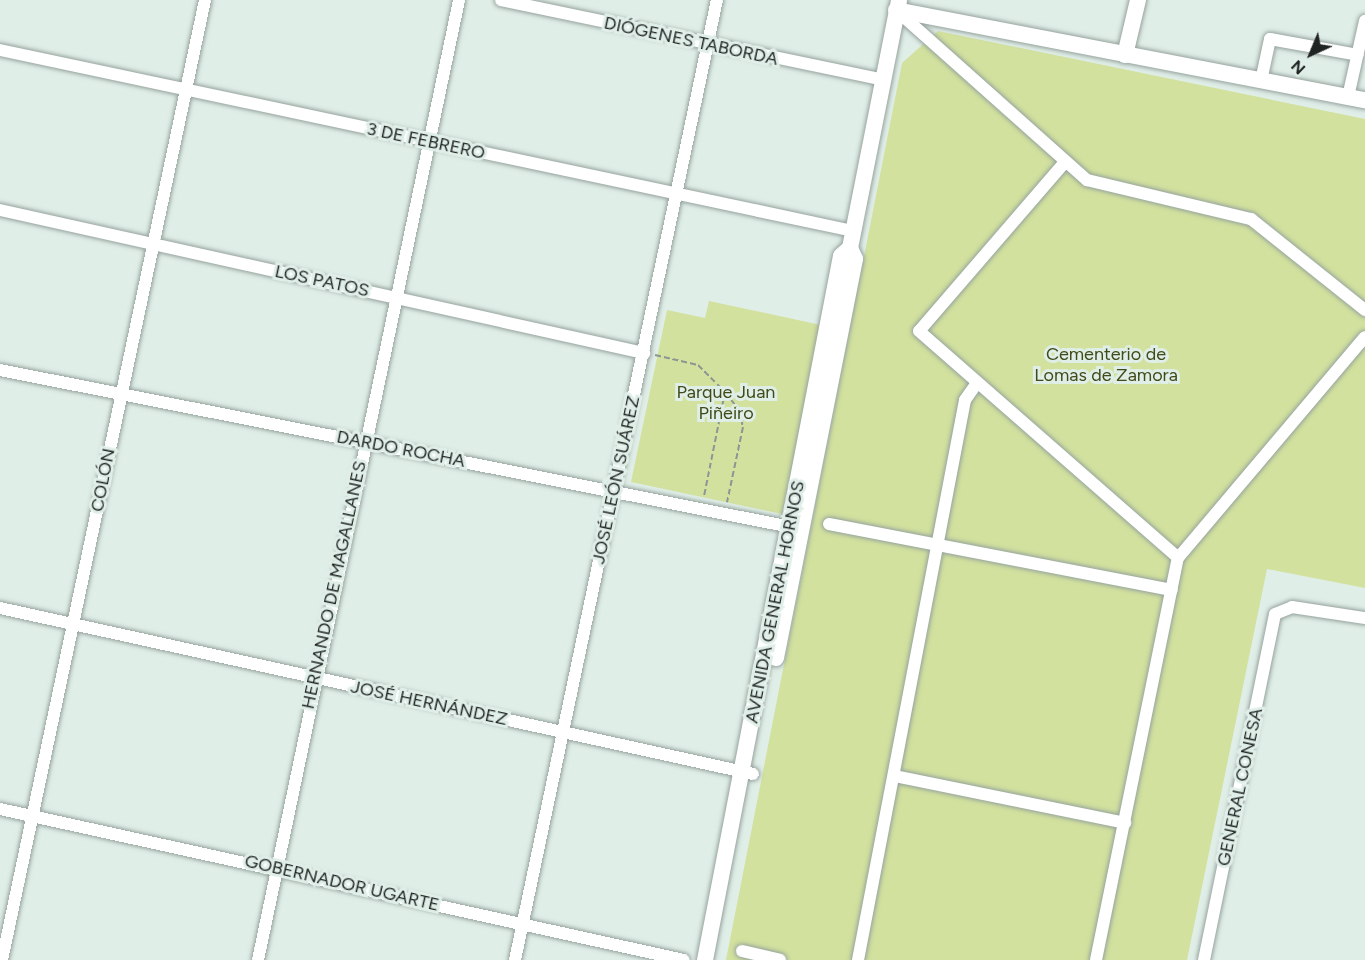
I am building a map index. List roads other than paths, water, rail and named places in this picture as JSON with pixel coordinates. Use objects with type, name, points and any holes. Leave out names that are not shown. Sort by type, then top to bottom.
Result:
[{"type":"main road","points":[[1125,55],[1138,0]]},
{"type":"main road","points":[[898,5],[1125,55],[1365,100]]},
{"type":"main road","name":"AVENIDA GENERAL HORNOS","points":[[717,960],[748,774],[796,528],[841,256],[851,239],[898,5]]},
{"type":"main road","name":"AVENIDA GENERAL HORNOS","points":[[705,960],[748,774]]},
{"type":"street","name":"COLÓN","points":[[2,960],[205,0]]},
{"type":"street","name":"HERNANDO DE MAGALLANES","points":[[258,960],[364,441],[459,0]]},
{"type":"street","name":"DIÓGENES TABORDA","points":[[501,0],[883,80]]},
{"type":"street","name":"JOSÉ LEÓN SUÁREZ","points":[[514,960],[717,0]]},
{"type":"street","points":[[898,5],[1065,162],[1095,185],[1251,219],[1365,310]]},
{"type":"street","points":[[1348,97],[1365,21]]},
{"type":"street","points":[[1261,81],[1270,39],[1358,55]]},
{"type":"street","name":"3 DE FEBRERO","points":[[0,50],[675,195],[851,239]]},
{"type":"street","points":[[1065,162],[920,326],[921,336],[1178,558]]},
{"type":"street","name":"LOS PATOS","points":[[0,210],[644,353]]},
{"type":"street","points":[[1096,960],[1178,558],[1365,337]]},
{"type":"street","name":"DARDO ROCHA","points":[[0,370],[796,528]]},
{"type":"street","points":[[858,960],[895,776],[965,400],[976,384]]},
{"type":"street","points":[[829,524],[1172,590]]},
{"type":"street","name":"GENERAL CONESA","points":[[1208,959],[1275,614],[1292,607],[1365,618]]},
{"type":"street","name":"JOSÉ HERNÁNDEZ","points":[[0,608],[748,774]]},
{"type":"street","points":[[895,776],[1125,823]]},
{"type":"street","name":"GOBERNADOR UGARTE","points":[[0,809],[278,868],[684,960]]},
{"type":"street","points":[[742,951],[780,960]]},
{"type":"park label","name":"Cementerio de Lomas de Zamora","points":[[1106,365]]},
{"type":"park label","name":"Parque Juan Piñeiro","points":[[726,403]]}]
